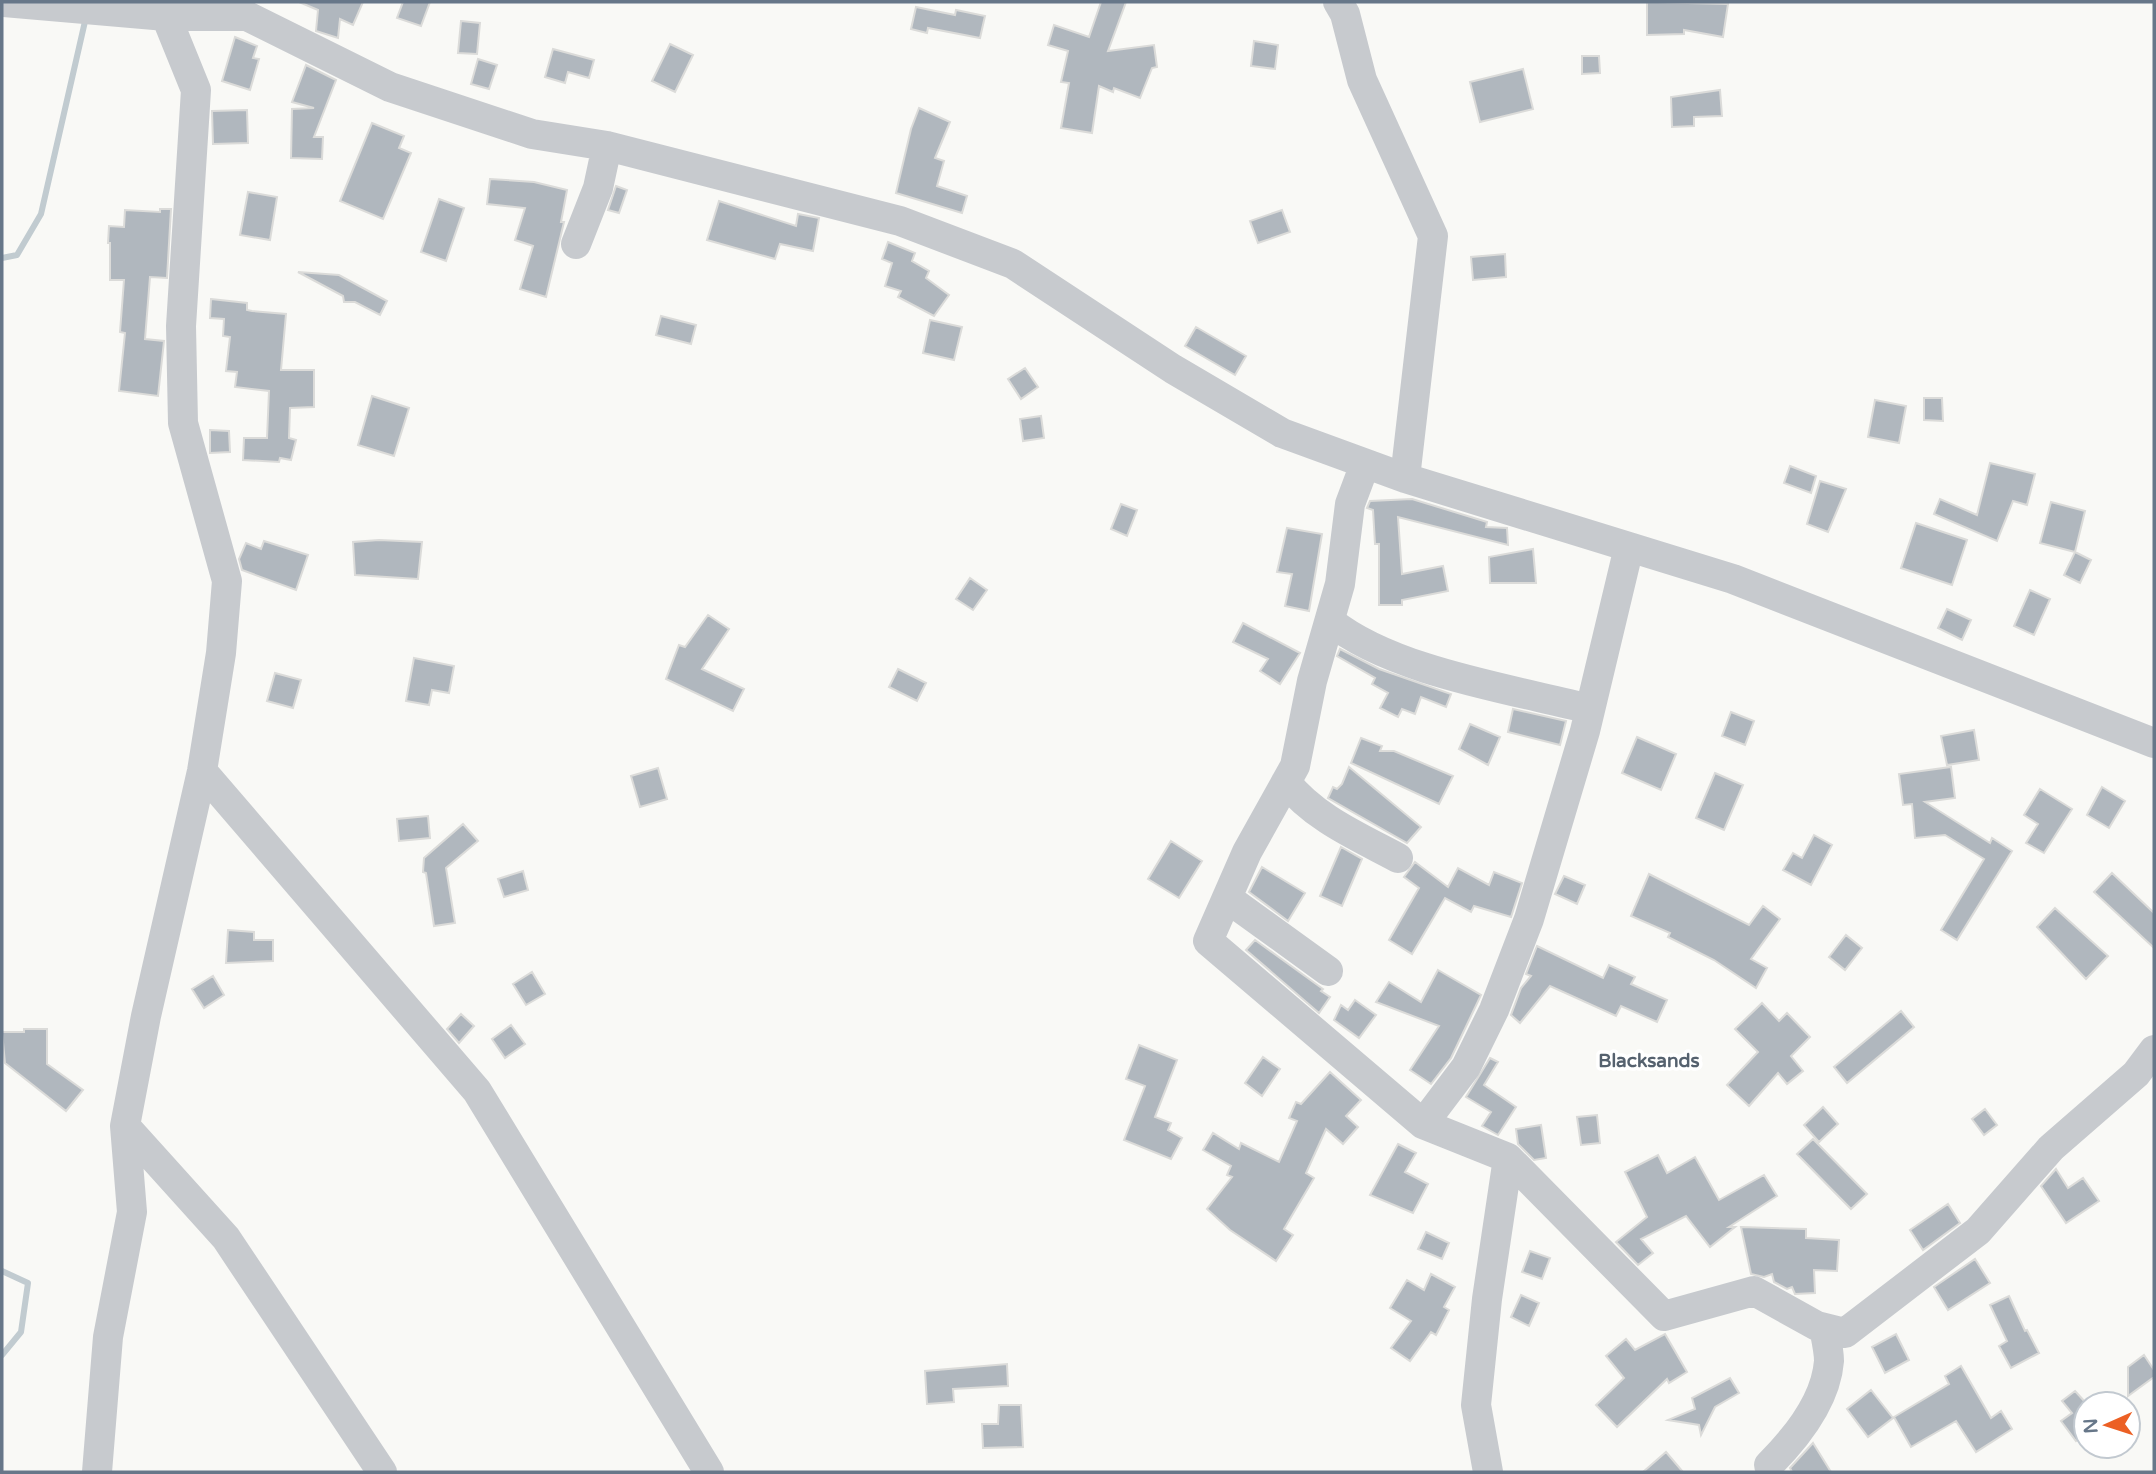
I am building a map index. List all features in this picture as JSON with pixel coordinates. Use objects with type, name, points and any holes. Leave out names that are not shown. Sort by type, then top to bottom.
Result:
[{"type":"street","points":[[4,2],[115,13],[166,9],[247,16],[390,87],[532,134],[607,146],[900,221],[1013,264],[1172,369],[1282,433],[1405,478],[1733,579],[2154,743]]},
{"type":"street","points":[[1338,2],[1345,14],[1362,80],[1433,236],[1405,478]]},
{"type":"street","points":[[97,1472],[108,1337],[132,1212],[125,1126],[146,1016],[202,771],[221,653],[227,581],[183,423],[181,326],[196,90],[166,9]]},
{"type":"street","points":[[576,244],[598,188],[607,146]]},
{"type":"street","points":[[1365,464],[1350,504],[1340,584],[1312,681],[1295,766],[1247,852],[1208,941],[1423,1124],[1508,1158],[1664,1316],[1754,1291],[1824,1328],[1845,1334],[1978,1231],[2052,1148],[2136,1074],[2154,1050]]},
{"type":"street","points":[[1423,1124],[1466,1067],[1494,1010],[1554,838],[1590,709],[1629,547]]},
{"type":"street","points":[[1329,621],[1349,637],[1386,655],[1590,709]]},
{"type":"street","points":[[202,771],[477,1091],[709,1472]]},
{"type":"street","points":[[1286,782],[1299,798],[1329,820],[1398,858]]},
{"type":"street","points":[[1227,898],[1328,971]]},
{"type":"street","points":[[125,1126],[226,1238],[382,1472]]},
{"type":"street","points":[[1488,1472],[1476,1405],[1487,1299],[1508,1158]]},
{"type":"street","points":[[1769,1465],[1789,1445],[1820,1397],[1829,1361],[1824,1328]]},
{"type":"building","points":[[299,2],[363,2],[353,25],[340,19],[338,38],[316,31],[318,10]]},
{"type":"building","points":[[403,2],[430,2],[421,26],[397,18]]},
{"type":"building","points":[[1101,2],[1126,2],[1108,51],[1154,45],[1157,67],[1152,68],[1140,98],[1114,88],[1113,92],[1099,86],[1092,133],[1061,128],[1069,83],[1061,82],[1068,51],[1048,45],[1054,25],[1089,37]]},
{"type":"building","points":[[1647,2],[1728,4],[1723,37],[1684,30],[1684,34],[1647,35]]},
{"type":"building","points":[[916,7],[955,15],[956,10],[985,16],[980,38],[928,28],[927,33],[911,29]]},
{"type":"building","points":[[461,21],[480,23],[477,54],[458,53]]},
{"type":"building","points":[[235,37],[257,46],[253,58],[259,59],[250,90],[222,81]]},
{"type":"building","points":[[1254,41],[1278,45],[1275,69],[1251,66]]},
{"type":"building","points":[[670,44],[693,55],[675,92],[652,81]]},
{"type":"building","points":[[553,49],[594,60],[589,78],[568,72],[565,83],[545,77]]},
{"type":"building","points":[[1582,56],[1599,56],[1600,73],[1582,74]]},
{"type":"building","points":[[478,59],[497,65],[489,89],[471,84]]},
{"type":"building","points":[[306,65],[336,80],[314,137],[323,137],[322,159],[291,158],[292,109],[314,108],[292,102]]},
{"type":"building","points":[[1523,69],[1533,109],[1480,122],[1470,82]]},
{"type":"building","points":[[1720,90],[1722,116],[1694,117],[1694,126],[1672,127],[1671,97]]},
{"type":"building","points":[[919,108],[950,122],[935,158],[944,161],[937,186],[967,196],[962,213],[896,193],[911,129]]},
{"type":"building","points":[[247,110],[248,143],[213,144],[212,111]]},
{"type":"building","points":[[372,123],[404,136],[399,148],[411,153],[383,219],[340,201]]},
{"type":"building","points":[[490,179],[534,182],[567,190],[561,222],[564,222],[546,297],[520,289],[533,246],[515,240],[525,208],[487,204]]},
{"type":"building","points":[[616,186],[627,190],[619,213],[608,210]]},
{"type":"building","points":[[248,192],[277,197],[270,240],[240,235]]},
{"type":"building","points":[[439,199],[464,208],[446,261],[421,252]]},
{"type":"building","points":[[719,201],[796,226],[798,214],[819,218],[813,251],[780,244],[775,259],[707,240]]},
{"type":"building","points":[[160,209],[171,209],[167,278],[150,277],[145,339],[164,341],[158,396],[119,391],[125,333],[120,332],[124,280],[110,280],[108,243],[109,226],[124,227],[125,210],[160,212]]},
{"type":"building","points":[[1282,210],[1290,232],[1258,243],[1250,221]]},
{"type":"building","points":[[888,242],[915,253],[912,261],[929,271],[926,278],[949,295],[934,316],[898,297],[901,291],[885,286],[892,263],[882,259]]},
{"type":"building","points":[[1505,254],[1506,277],[1473,280],[1471,257]]},
{"type":"building","points":[[298,272],[339,275],[387,301],[380,315],[355,302],[344,302],[343,296]]},
{"type":"building","points":[[211,299],[247,303],[247,310],[252,311],[286,314],[281,370],[314,370],[314,407],[290,408],[289,438],[296,440],[291,460],[243,460],[244,438],[267,438],[269,391],[235,387],[237,372],[226,371],[230,337],[223,336],[224,319],[210,318]]},
{"type":"building","points":[[661,316],[696,325],[691,344],[656,335]]},
{"type":"building","points":[[930,320],[962,327],[954,360],[923,353]]},
{"type":"building","points":[[1196,327],[1246,356],[1235,375],[1185,346]]},
{"type":"building","points":[[1025,368],[1038,387],[1021,399],[1008,379]]},
{"type":"building","points":[[372,396],[409,408],[394,456],[358,445]]},
{"type":"building","points":[[1924,398],[1942,398],[1943,421],[1924,420]]},
{"type":"building","points":[[1875,400],[1906,406],[1899,443],[1868,437]]},
{"type":"building","points":[[1041,416],[1044,438],[1023,441],[1020,419]]},
{"type":"building","points":[[210,430],[229,431],[230,452],[210,453]]},
{"type":"building","points":[[1990,463],[2035,474],[2027,505],[2013,501],[1997,541],[1934,514],[1940,499],[1977,515]]},
{"type":"building","points":[[1790,466],[1816,476],[1811,493],[1784,483]]},
{"type":"building","points":[[1820,481],[1846,489],[1828,532],[1807,524]]},
{"type":"building","points":[[1412,499],[1487,522],[1486,527],[1507,528],[1508,545],[1398,517],[1402,574],[1443,566],[1448,591],[1402,600],[1402,605],[1379,605],[1379,544],[1375,544],[1373,510],[1367,508],[1370,501]]},
{"type":"building","points":[[2051,502],[2085,511],[2075,552],[2040,543]]},
{"type":"building","points":[[1121,504],[1137,510],[1127,536],[1111,529]]},
{"type":"building","points":[[1916,523],[1967,540],[1952,585],[1901,568]]},
{"type":"building","points":[[1287,528],[1322,534],[1309,611],[1285,606],[1292,574],[1277,572]]},
{"type":"building","points":[[264,541],[308,555],[296,590],[242,570],[239,559],[246,543],[261,549]]},
{"type":"building","points":[[353,542],[422,542],[418,579],[355,575]]},
{"type":"building","points":[[1533,549],[1536,583],[1490,583],[1489,557]]},
{"type":"building","points":[[2075,552],[2091,560],[2080,583],[2064,575]]},
{"type":"building","points":[[970,578],[987,590],[973,610],[956,599]]},
{"type":"building","points":[[2030,590],[2050,599],[2034,635],[2014,626]]},
{"type":"building","points":[[1947,609],[1971,620],[1962,640],[1938,628]]},
{"type":"building","points":[[708,615],[729,629],[702,669],[744,689],[733,711],[666,679],[679,645],[685,647]]},
{"type":"building","points":[[1243,623],[1300,653],[1280,684],[1260,671],[1268,659],[1233,642]]},
{"type":"building","points":[[1340,649],[1379,669],[1451,694],[1446,707],[1421,697],[1415,714],[1402,709],[1398,717],[1380,708],[1388,693],[1372,684],[1375,678],[1337,656]]},
{"type":"building","points":[[414,658],[454,666],[449,693],[432,690],[429,705],[406,701]]},
{"type":"building","points":[[898,669],[926,683],[917,701],[889,687]]},
{"type":"building","points":[[275,673],[301,680],[293,708],[267,701]]},
{"type":"building","points":[[1513,709],[1566,721],[1560,745],[1508,732]]},
{"type":"building","points":[[1731,712],[1754,721],[1745,745],[1722,736]]},
{"type":"building","points":[[1470,724],[1500,737],[1488,765],[1459,749]]},
{"type":"building","points":[[1974,730],[1979,760],[1947,765],[1941,736]]},
{"type":"building","points":[[1637,737],[1676,754],[1661,790],[1622,773]]},
{"type":"building","points":[[1361,738],[1382,746],[1380,751],[1394,751],[1453,776],[1439,804],[1351,763]]},
{"type":"building","points":[[1349,767],[1421,827],[1407,843],[1328,798],[1333,787],[1337,789],[1342,784]]},
{"type":"building","points":[[1951,767],[1955,798],[1925,802],[1990,843],[1992,838],[2012,851],[1957,940],[1941,930],[1984,859],[1945,835],[1915,838],[1912,804],[1903,805],[1899,774]]},
{"type":"building","points":[[658,768],[667,799],[640,807],[631,776]]},
{"type":"building","points":[[1715,773],[1743,785],[1724,830],[1696,818]]},
{"type":"building","points":[[2102,787],[2125,801],[2109,828],[2087,815]]},
{"type":"building","points":[[2040,789],[2072,809],[2044,853],[2026,843],[2038,824],[2024,815]]},
{"type":"building","points":[[428,816],[430,838],[399,841],[397,819]]},
{"type":"building","points":[[463,824],[478,841],[446,868],[455,923],[434,926],[426,873],[423,872],[424,858]]},
{"type":"building","points":[[1814,835],[1832,845],[1811,885],[1783,870],[1793,853],[1802,858]]},
{"type":"building","points":[[1171,841],[1202,861],[1179,898],[1148,879]]},
{"type":"building","points":[[1341,847],[1362,859],[1342,906],[1320,896]]},
{"type":"building","points":[[1415,862],[1448,887],[1458,868],[1489,885],[1494,872],[1522,883],[1511,917],[1474,906],[1471,912],[1445,898],[1412,954],[1389,940],[1419,888],[1404,877]]},
{"type":"building","points":[[1262,867],[1305,893],[1288,921],[1249,892]]},
{"type":"building","points":[[523,871],[528,890],[504,897],[498,879]]},
{"type":"building","points":[[2112,873],[2154,913],[2154,948],[2094,892]]},
{"type":"building","points":[[1649,874],[1749,925],[1763,906],[1780,919],[1751,959],[1767,968],[1756,988],[1714,960],[1668,937],[1670,933],[1631,916]]},
{"type":"building","points":[[1564,876],[1585,885],[1577,904],[1555,894]]},
{"type":"building","points":[[2055,908],[2108,956],[2086,979],[2037,927]]},
{"type":"building","points":[[228,930],[254,932],[254,940],[273,940],[273,961],[226,963]]},
{"type":"building","points":[[1846,935],[1862,948],[1845,970],[1829,957]]},
{"type":"building","points":[[1255,940],[1323,989],[1321,991],[1330,997],[1319,1013],[1246,950]]},
{"type":"building","points":[[1537,946],[1603,978],[1609,965],[1635,977],[1631,984],[1667,1000],[1657,1022],[1621,1006],[1616,1016],[1550,986],[1520,1023],[1511,1015],[1521,988],[1531,976],[1526,974]]},
{"type":"building","points":[[1438,970],[1481,995],[1451,1058],[1431,1084],[1410,1070],[1439,1026],[1376,1002],[1389,982],[1421,1002]]},
{"type":"building","points":[[532,972],[545,994],[526,1005],[513,984]]},
{"type":"building","points":[[213,976],[224,995],[204,1008],[192,989]]},
{"type":"building","points":[[1355,1000],[1376,1015],[1359,1038],[1334,1020],[1341,1005],[1348,1010]]},
{"type":"building","points":[[1762,1003],[1779,1021],[1787,1013],[1810,1037],[1791,1056],[1803,1071],[1787,1084],[1778,1073],[1749,1106],[1727,1085],[1758,1052],[1735,1029]]},
{"type":"building","points":[[1901,1011],[1914,1027],[1847,1083],[1834,1067]]},
{"type":"building","points":[[461,1014],[474,1026],[459,1043],[447,1029]]},
{"type":"building","points":[[511,1025],[525,1044],[505,1058],[492,1039]]},
{"type":"building","points":[[24,1029],[47,1029],[47,1064],[83,1090],[66,1111],[5,1063],[2,1032],[24,1032]]},
{"type":"building","points":[[1139,1045],[1177,1060],[1155,1117],[1171,1123],[1168,1130],[1182,1138],[1171,1159],[1124,1140],[1145,1086],[1126,1079]]},
{"type":"building","points":[[1263,1057],[1280,1069],[1262,1096],[1245,1083]]},
{"type":"building","points":[[1490,1058],[1498,1062],[1484,1085],[1516,1107],[1498,1135],[1482,1126],[1491,1112],[1466,1097]]},
{"type":"building","points":[[1330,1072],[1361,1100],[1346,1116],[1358,1127],[1343,1144],[1326,1129],[1306,1173],[1314,1178],[1284,1229],[1293,1235],[1276,1261],[1230,1230],[1207,1209],[1232,1177],[1227,1175],[1231,1166],[1203,1150],[1213,1133],[1239,1149],[1241,1143],[1279,1162],[1297,1121],[1289,1118],[1296,1102],[1301,1104]]},
{"type":"building","points":[[1823,1107],[1838,1124],[1819,1142],[1804,1125]]},
{"type":"building","points":[[1985,1109],[1997,1125],[1984,1135],[1972,1119]]},
{"type":"building","points":[[1597,1115],[1600,1143],[1581,1145],[1577,1117]]},
{"type":"building","points":[[1541,1125],[1546,1158],[1534,1160],[1518,1144],[1516,1129]]},
{"type":"building","points":[[1813,1139],[1867,1194],[1851,1209],[1797,1154]]},
{"type":"building","points":[[1398,1144],[1416,1153],[1405,1172],[1428,1184],[1413,1213],[1370,1195]]},
{"type":"building","points":[[1658,1155],[1667,1173],[1695,1157],[1719,1200],[1764,1175],[1777,1196],[1729,1227],[1735,1227],[1710,1247],[1686,1216],[1641,1239],[1653,1253],[1638,1265],[1616,1242],[1647,1217],[1625,1172]]},
{"type":"building","points":[[2056,1169],[2068,1188],[2083,1178],[2099,1201],[2066,1223],[2041,1186]]},
{"type":"building","points":[[1948,1204],[1960,1223],[1923,1250],[1910,1230]]},
{"type":"building","points":[[1741,1227],[1806,1229],[1806,1238],[1839,1240],[1837,1271],[1814,1270],[1815,1293],[1795,1294],[1792,1287],[1787,1289],[1774,1282],[1772,1274],[1764,1277],[1751,1274]]},
{"type":"building","points":[[1426,1232],[1449,1243],[1442,1259],[1418,1249]]},
{"type":"building","points":[[1530,1251],[1550,1258],[1542,1279],[1522,1272]]},
{"type":"building","points":[[1975,1259],[1990,1283],[1948,1310],[1934,1287]]},
{"type":"building","points":[[1431,1274],[1455,1287],[1444,1307],[1449,1310],[1436,1335],[1431,1332],[1410,1361],[1391,1348],[1411,1321],[1390,1308],[1407,1280],[1424,1290]]},
{"type":"building","points":[[1521,1295],[1539,1303],[1529,1326],[1511,1317]]},
{"type":"building","points":[[2009,1296],[2025,1331],[2027,1330],[2039,1353],[2011,1368],[1999,1346],[2007,1341],[1990,1305]]},
{"type":"building","points":[[1665,1334],[1687,1372],[1669,1383],[1667,1379],[1617,1427],[1596,1405],[1624,1378],[1606,1356],[1626,1339],[1635,1350]]},
{"type":"building","points":[[1896,1334],[1909,1360],[1885,1373],[1872,1347]]},
{"type":"building","points":[[2144,1355],[2154,1370],[2154,1377],[2136,1390],[2128,1390],[2128,1367]]},
{"type":"building","points":[[1007,1364],[1008,1386],[953,1389],[954,1402],[927,1404],[925,1371]]},
{"type":"building","points":[[1961,1366],[1991,1418],[2001,1411],[2012,1429],[1976,1452],[1956,1421],[1911,1447],[1894,1417],[1949,1384],[1945,1376]]},
{"type":"building","points":[[1730,1378],[1739,1393],[1715,1407],[1701,1435],[1699,1425],[1668,1420],[1695,1409],[1692,1398]]},
{"type":"building","points":[[1871,1390],[1893,1418],[1868,1437],[1847,1409]]},
{"type":"building","points":[[2072,1393],[2072,1413],[2062,1401]]},
{"type":"building","points":[[999,1405],[1021,1405],[1023,1447],[983,1448],[982,1424],[998,1424]]},
{"type":"building","points":[[2072,1413],[2072,1436],[2061,1421]]},
{"type":"building","points":[[1813,1443],[1831,1472],[1792,1472],[1790,1468]]},
{"type":"building","points":[[1666,1452],[1683,1472],[1643,1472]]},
{"type":"waterway","points":[[2,258],[17,255],[41,214],[86,17]]},
{"type":"waterway","points":[[2,1271],[28,1283],[21,1332],[2,1355]]},
{"type":"district","name":"Blacksands","points":[[1649,1061]]}]
